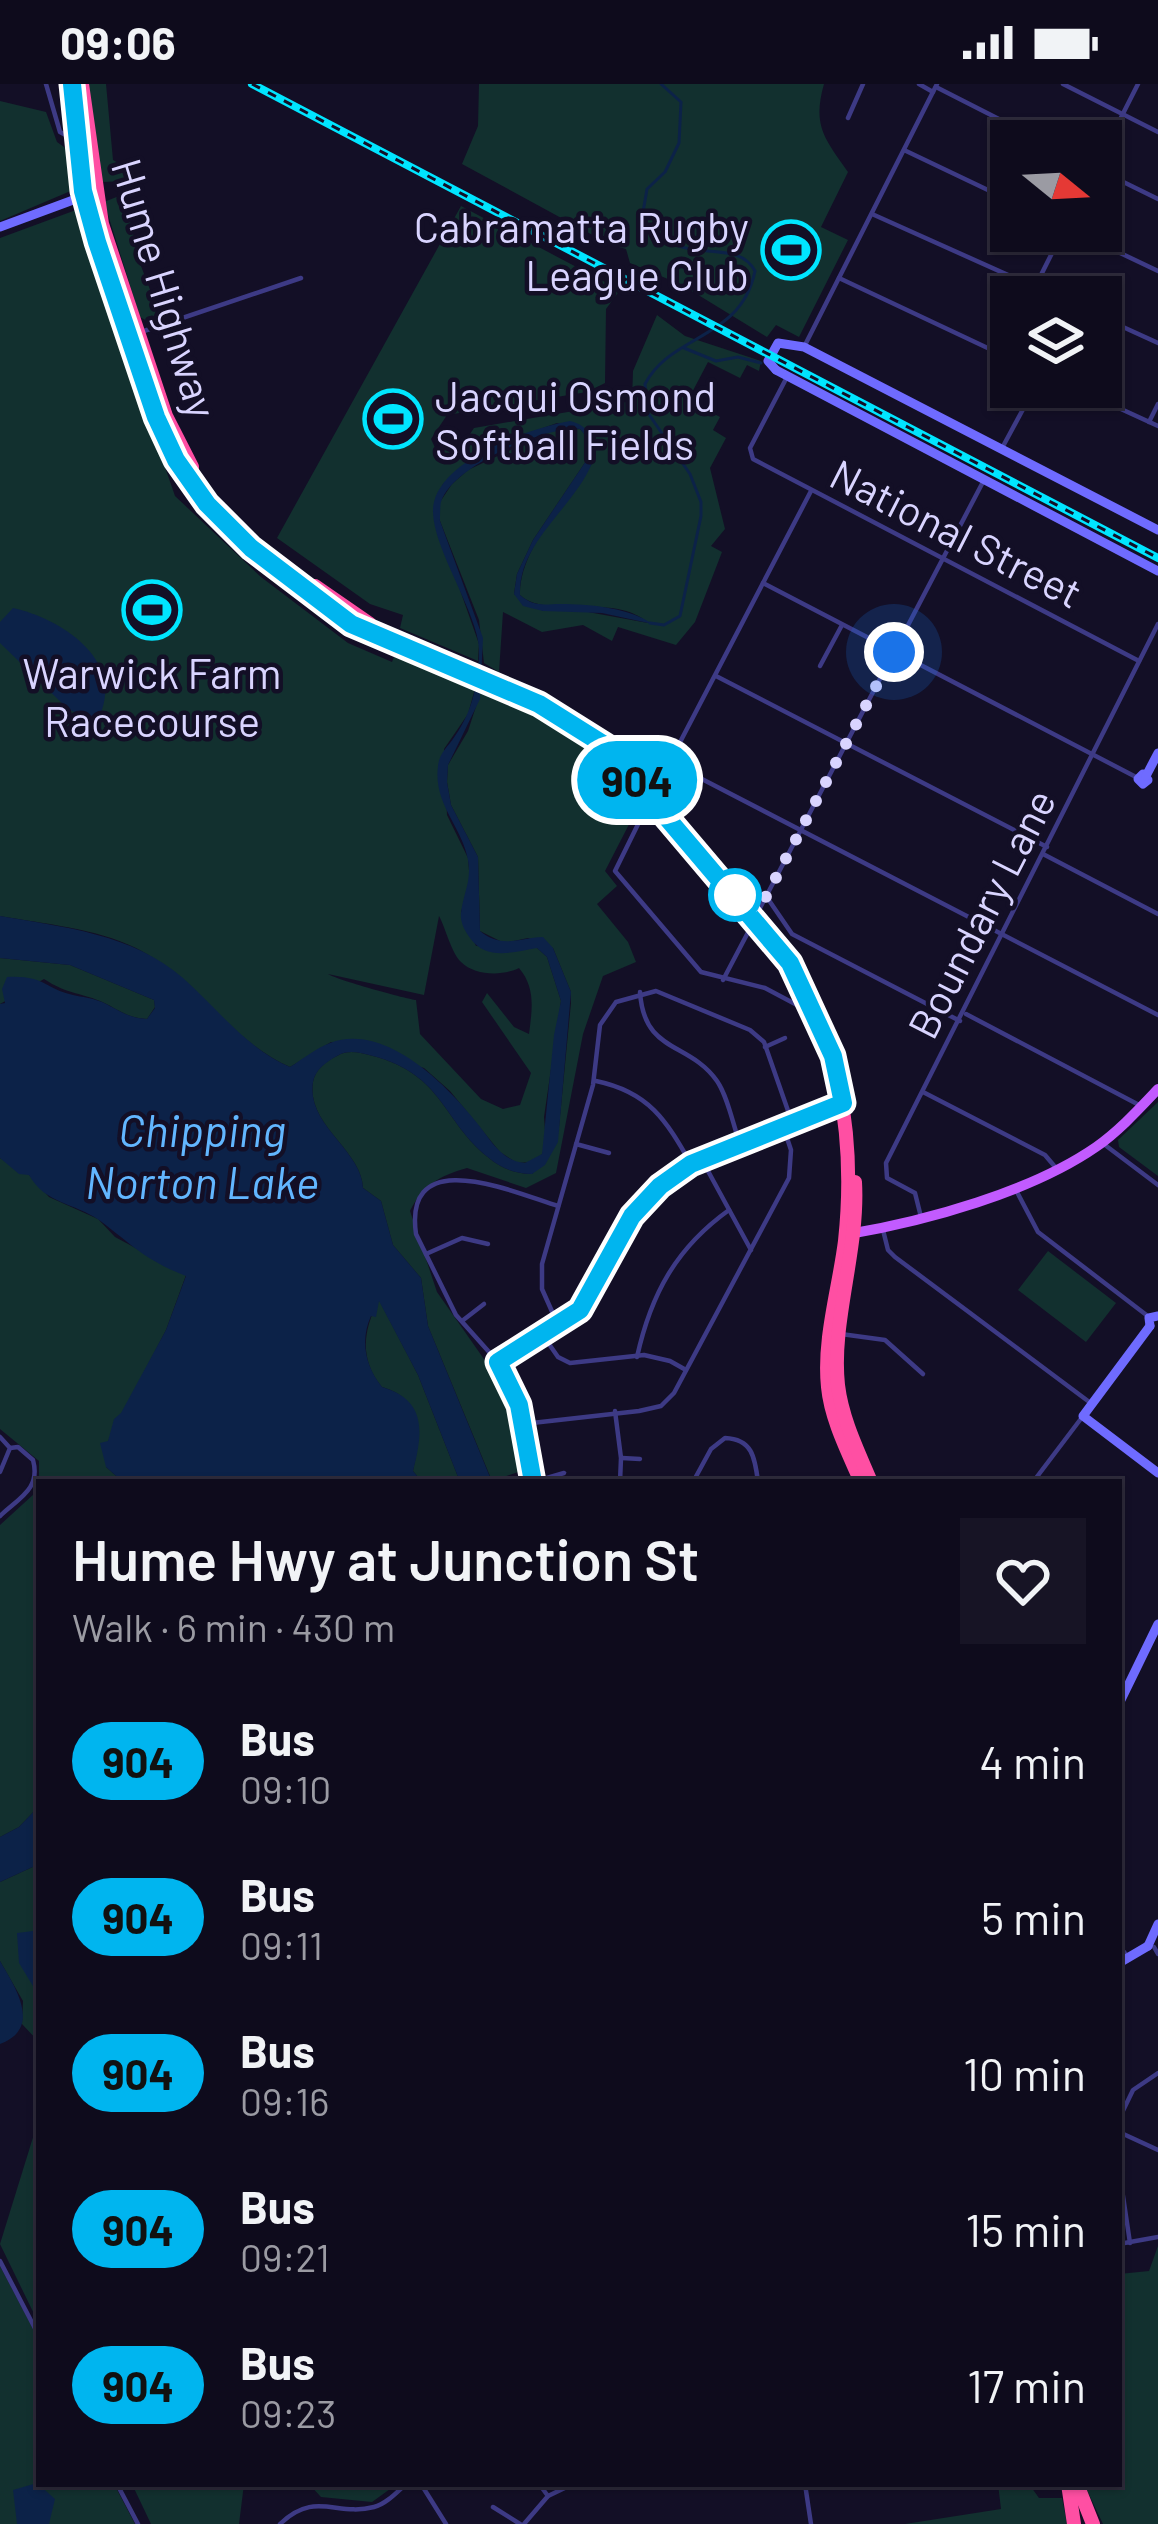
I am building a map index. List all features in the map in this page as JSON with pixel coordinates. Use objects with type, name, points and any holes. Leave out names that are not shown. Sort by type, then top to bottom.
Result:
[{"type":"highway","name":"Hume Highway","points":[[72,84],[90,195],[133,334],[195,472],[230,516],[277,564],[360,619],[496,682],[606,746],[760,908],[804,970],[843,1062],[851,1105],[850,1234],[837,1364],[840,1399],[870,1479]]},
{"type":"highway","name":"Hume Highway","points":[[82,84],[90,195]]},
{"type":"highway","name":"Hume Highway","points":[[760,908],[833,1056],[843,1107],[850,1234],[827,1376],[831,1402],[859,1479]]},
{"type":"highway","points":[[1072,2487],[1075,2524]]},
{"type":"highway","points":[[1074,2487],[1093,2524]]},
{"type":"main road","points":[[850,1234],[921,1217],[1056,1168],[1102,1143],[1158,1089]]},
{"type":"street","points":[[46,84],[60,132],[66,138],[78,138]]},
{"type":"street","points":[[848,118],[863,84]]},
{"type":"street","points":[[919,84],[1000,120]]},
{"type":"street","points":[[1063,84],[1158,132]]},
{"type":"street","points":[[1120,120],[1138,84]]},
{"type":"street","points":[[805,347],[935,88]]},
{"type":"street","points":[[904,150],[990,191]]},
{"type":"street","points":[[1122,181],[1158,199]]},
{"type":"street","points":[[0,227],[90,195]]},
{"type":"street","points":[[872,214],[1010,276]]},
{"type":"street","points":[[1118,252],[1158,271]]},
{"type":"street","points":[[133,334],[301,278]]},
{"type":"street","points":[[839,278],[990,348]]},
{"type":"street","points":[[1122,327],[1158,343]]},
{"type":"street","points":[[1158,530],[805,347],[778,343],[771,353],[769,364],[788,377],[1158,571]]},
{"type":"street","name":"National Street","points":[[788,377],[749,454],[757,462],[1139,661]]},
{"type":"street","points":[[1149,422],[1158,404]]},
{"type":"street","points":[[1001,450],[1024,408]]},
{"type":"street","points":[[1118,408],[1158,426]]},
{"type":"street","points":[[723,980],[984,480]]},
{"type":"street","points":[[812,490],[615,871],[697,968],[723,980],[765,988],[813,1009]]},
{"type":"street","points":[[764,583],[1158,788]]},
{"type":"street","name":"Boundary Lane","points":[[921,1217],[915,1193],[887,1178],[886,1163],[1158,624]]},
{"type":"street","points":[[820,666],[842,625]]},
{"type":"street","points":[[715,675],[1158,914]]},
{"type":"street","points":[[1144,779],[1158,753]]},
{"type":"street","points":[[669,762],[1158,1015]]},
{"type":"street","points":[[760,908],[792,934],[960,1021]]},
{"type":"street","points":[[640,992],[641,1014],[650,1031],[717,1081],[740,1144]]},
{"type":"street","points":[[558,1324],[545,1298],[541,1273],[593,1080],[604,1017],[616,1002],[640,992],[670,995],[750,1030],[765,1047],[794,1125]]},
{"type":"street","points":[[964,1013],[1142,1106]]},
{"type":"street","points":[[765,1047],[785,1038]]},
{"type":"street","points":[[593,1080],[624,1089],[659,1112],[691,1164]]},
{"type":"street","points":[[923,1092],[1045,1155],[1056,1168]]},
{"type":"street","points":[[498,1362],[590,1297],[632,1216],[660,1186],[702,1159],[794,1125],[798,1119],[843,1107]]},
{"type":"street","points":[[523,1424],[661,1406],[686,1370],[788,1178],[791,1150],[784,1129]]},
{"type":"street","points":[[1102,1143],[1158,1185]]},
{"type":"street","points":[[576,1144],[609,1153]]},
{"type":"street","points":[[702,1159],[751,1250]]},
{"type":"street","points":[[532,1479],[513,1389],[498,1362],[462,1321],[426,1254],[416,1234],[418,1205],[424,1194],[448,1178],[471,1180],[559,1206]]},
{"type":"street","points":[[1015,1186],[1038,1232],[1155,1320],[1035,1479]]},
{"type":"street","points":[[637,1357],[644,1321],[662,1279],[688,1244],[729,1210]]},
{"type":"street","points":[[883,1227],[888,1250],[895,1257],[1092,1404]]},
{"type":"street","points":[[426,1254],[462,1238],[488,1244]]},
{"type":"street","points":[[462,1321],[484,1304]]},
{"type":"street","points":[[542,1334],[559,1358],[570,1363],[637,1357],[670,1361],[686,1370]]},
{"type":"street","points":[[841,1334],[885,1340],[923,1374]]},
{"type":"street","points":[[615,1411],[620,1479]]},
{"type":"street","points":[[1083,1416],[1158,1473]]},
{"type":"street","points":[[0,1437],[10,1448]]},
{"type":"street","points":[[695,1479],[710,1449],[725,1438],[739,1438],[752,1449],[757,1479]]},
{"type":"street","points":[[0,1516],[29,1491],[36,1477],[33,1460],[18,1447],[10,1448]]},
{"type":"street","points":[[0,1472],[10,1448]]},
{"type":"street","points":[[621,1458],[640,1459]]},
{"type":"street","points":[[543,1479],[564,1473]]},
{"type":"street","points":[[1122,1698],[1158,1624]]},
{"type":"street","points":[[1124,1960],[1154,1947],[1158,1924]]},
{"type":"street","points":[[1122,2113],[1133,2090],[1158,2073]]},
{"type":"street","points":[[1122,2133],[1158,2150]]},
{"type":"street","points":[[1122,2189],[1130,2243]]},
{"type":"street","points":[[1122,2244],[1158,2237]]},
{"type":"street","points":[[0,2261],[36,2328]]},
{"type":"street","points":[[119,2487],[138,2524]]},
{"type":"street","points":[[280,2524],[292,2512],[317,2504],[371,2508],[402,2487]]},
{"type":"street","points":[[423,2487],[446,2524]]},
{"type":"street","points":[[541,2487],[548,2496]]},
{"type":"street","points":[[493,2507],[522,2524],[548,2496],[567,2487]]},
{"type":"street","points":[[805,2487],[811,2524]]},
{"type":"green space","points":[[87,84],[106,84],[113,160],[130,170],[124,181],[103,182],[99,175]]},
{"type":"green space","points":[[479,84],[824,84],[820,122],[848,172],[821,227],[848,240],[799,337],[776,325],[767,337],[682,285],[630,263],[626,249],[462,164],[478,126]]},
{"type":"green space","points":[[0,101],[46,112],[57,142],[71,152],[75,185],[73,190],[0,221]]},
{"type":"green space","points":[[119,196],[120,202],[125,201],[141,266],[160,316],[147,321],[140,317],[104,202]]},
{"type":"green space","points":[[461,206],[620,290],[606,309],[605,383],[587,392],[447,415],[431,439],[436,450],[460,449],[474,428],[632,401],[633,371],[657,315],[685,336],[761,361],[759,371],[747,365],[740,378],[708,362],[688,400],[720,417],[713,430],[726,438],[710,468],[725,529],[711,546],[722,552],[695,622],[676,645],[618,627],[612,641],[583,625],[542,632],[503,612],[499,672],[484,663],[479,620],[440,521],[440,502],[468,470],[551,431],[580,429],[588,438],[588,458],[533,540],[517,574],[514,594],[543,611],[577,610],[648,623],[618,609],[547,606],[520,595],[537,541],[595,459],[590,431],[557,423],[493,446],[443,484],[434,516],[479,644],[478,661],[400,628],[403,615],[370,604],[277,538]]},
{"type":"green space","name":"Warwick Farm Racecourse","points":[[76,210],[175,496],[261,577],[348,643],[392,662],[394,657],[476,685],[468,714],[444,749],[447,815],[468,858],[470,882],[461,912],[476,946],[537,948],[547,957],[561,1001],[544,1117],[546,1143],[533,1162],[517,1163],[500,1152],[450,1091],[424,1068],[331,1042],[290,1067],[249,1042],[176,975],[136,948],[87,931],[0,916],[0,238]],"holes":[[[439,916],[454,952],[467,967],[489,973],[519,968],[528,983],[532,1000],[529,1034],[514,1027],[487,993],[482,1002],[531,1073],[520,1105],[503,1109],[481,1099],[420,1034],[416,1000],[328,974],[424,995]]]},
{"type":"green space","points":[[482,688],[550,718],[543,719],[610,764],[640,803],[605,871],[617,886],[597,904],[628,942],[636,962],[603,976],[583,1034],[556,1173],[526,1188],[467,1168],[433,1183],[410,1211],[437,1292],[500,1382],[513,1420],[521,1471],[498,1479],[491,1479],[428,1326],[421,1278],[393,1245],[381,1201],[363,1188],[354,1161],[325,1124],[313,1097],[316,1074],[341,1054],[359,1053],[396,1064],[429,1087],[489,1158],[526,1174],[532,1174],[559,1127],[571,992],[553,948],[528,938],[504,943],[480,931],[478,857],[451,805],[447,782],[448,765],[468,731]]},
{"type":"green space","points":[[0,958],[70,965],[154,1000],[155,1007],[147,1019],[134,1017],[44,979],[0,1004]]},
{"type":"green space","points":[[1158,1102],[1158,1176],[1119,1147],[1118,1140]]},
{"type":"green space","points":[[0,1158],[29,1175],[49,1197],[98,1219],[115,1237],[186,1275],[166,1330],[108,1441],[106,1467],[120,1479],[39,1479],[39,1461],[0,1429]]},
{"type":"green space","points":[[1048,1251],[1116,1303],[1086,1342],[1018,1290]]},
{"type":"green space","points":[[379,1300],[418,1375],[459,1479],[420,1479],[413,1471],[417,1420],[406,1400],[382,1387],[370,1366],[369,1322]]},
{"type":"green space","points":[[36,1490],[36,1809],[19,1827],[0,1837],[0,1525]]},
{"type":"green space","points":[[36,1865],[36,2039],[22,2024],[23,2001],[0,1961],[0,1882]]},
{"type":"green space","points":[[36,2128],[36,2318],[0,2244]]},
{"type":"green space","points":[[1158,2246],[1158,2524],[1103,2524],[1085,2487],[1122,2487],[1122,2274],[1149,2271]]},
{"type":"green space","points":[[0,2266],[36,2334],[36,2487],[116,2487],[135,2524],[0,2524]]},
{"type":"green space","points":[[133,2487],[244,2487],[239,2524],[151,2524]]},
{"type":"green space","points":[[312,2487],[393,2487],[372,2502],[321,2497]]},
{"type":"green space","points":[[998,2487],[1031,2487],[1039,2498],[1062,2498],[1067,2524],[905,2524],[1001,2509]]},
{"type":"water","name":"Chipping Norton Lake","points":[[570,421],[592,436],[595,449],[584,479],[528,558],[520,595],[537,604],[611,608],[653,624],[602,613],[543,611],[523,606],[514,594],[517,574],[533,540],[588,458],[588,439],[580,429],[524,441],[481,462],[449,488],[441,502],[440,521],[483,638],[480,699],[448,765],[447,782],[451,805],[478,857],[480,931],[503,941],[543,937],[553,948],[571,992],[558,1142],[545,1165],[532,1174],[504,1168],[473,1144],[429,1087],[396,1064],[373,1056],[341,1054],[322,1067],[313,1082],[313,1097],[325,1124],[354,1161],[363,1188],[381,1201],[393,1245],[421,1278],[428,1326],[491,1479],[459,1479],[418,1375],[379,1301],[376,1317],[371,1316],[368,1325],[366,1353],[382,1387],[414,1409],[419,1444],[413,1471],[420,1479],[120,1479],[106,1467],[100,1443],[108,1441],[114,1419],[166,1330],[186,1276],[149,1258],[90,1214],[52,1198],[29,1175],[19,1174],[0,1158],[0,1004],[5,1003],[2,989],[7,977],[37,980],[140,1018],[147,1019],[155,1008],[154,1000],[70,965],[0,958],[0,916],[96,935],[142,951],[183,978],[260,1049],[290,1067],[325,1045],[351,1039],[393,1049],[432,1075],[503,1154],[525,1163],[542,1154],[561,1001],[547,957],[537,948],[501,953],[484,950],[462,923],[468,860],[440,792],[438,766],[471,706],[479,649],[433,517],[441,486],[454,472],[491,448]]},
{"type":"water","points":[[13,608],[49,621],[83,644],[103,676],[100,715],[90,719],[68,709],[0,643],[0,622]]},
{"type":"water","points":[[36,1809],[36,1865],[0,1882],[0,1837],[19,1827]]},
{"type":"water","points":[[17,1933],[36,1934],[36,1991],[19,1963]]},
{"type":"water","points":[[0,1961],[18,1994],[23,2018],[13,2037],[0,2044]]},
{"type":"water","points":[[36,2483],[55,2499],[49,2524],[17,2524],[13,2490]]},
{"type":"waterway","points":[[650,623],[664,625],[680,616],[701,502],[690,474],[648,413],[645,384],[657,367],[736,311],[755,271],[734,255],[673,244],[642,218],[647,189],[665,172],[679,143],[681,102],[661,84]]},
{"type":"waterway","points":[[684,348],[716,361],[738,357],[761,363]]},
{"type":"railway","points":[[252,84],[1158,558]]},
{"type":"bus line","name":"904","points":[[72,84],[83,191],[97,242],[156,417],[176,460],[207,504],[251,548],[351,624],[539,704],[606,746],[777,945],[808,996],[833,1056],[843,1103],[672,1176],[632,1216],[580,1310],[498,1362],[519,1405],[532,1479]]},
{"type":"place","name":"Cabramatta Rugby League Club","points":[[791,250]]},
{"type":"place","name":"Jacqui Osmond Softball Fields","points":[[393,419]]},
{"type":"place","name":"Warwick Farm Racecourse","points":[[152,610]]},
{"type":"route","points":[[735,895],[759,910],[894,652]]}]
